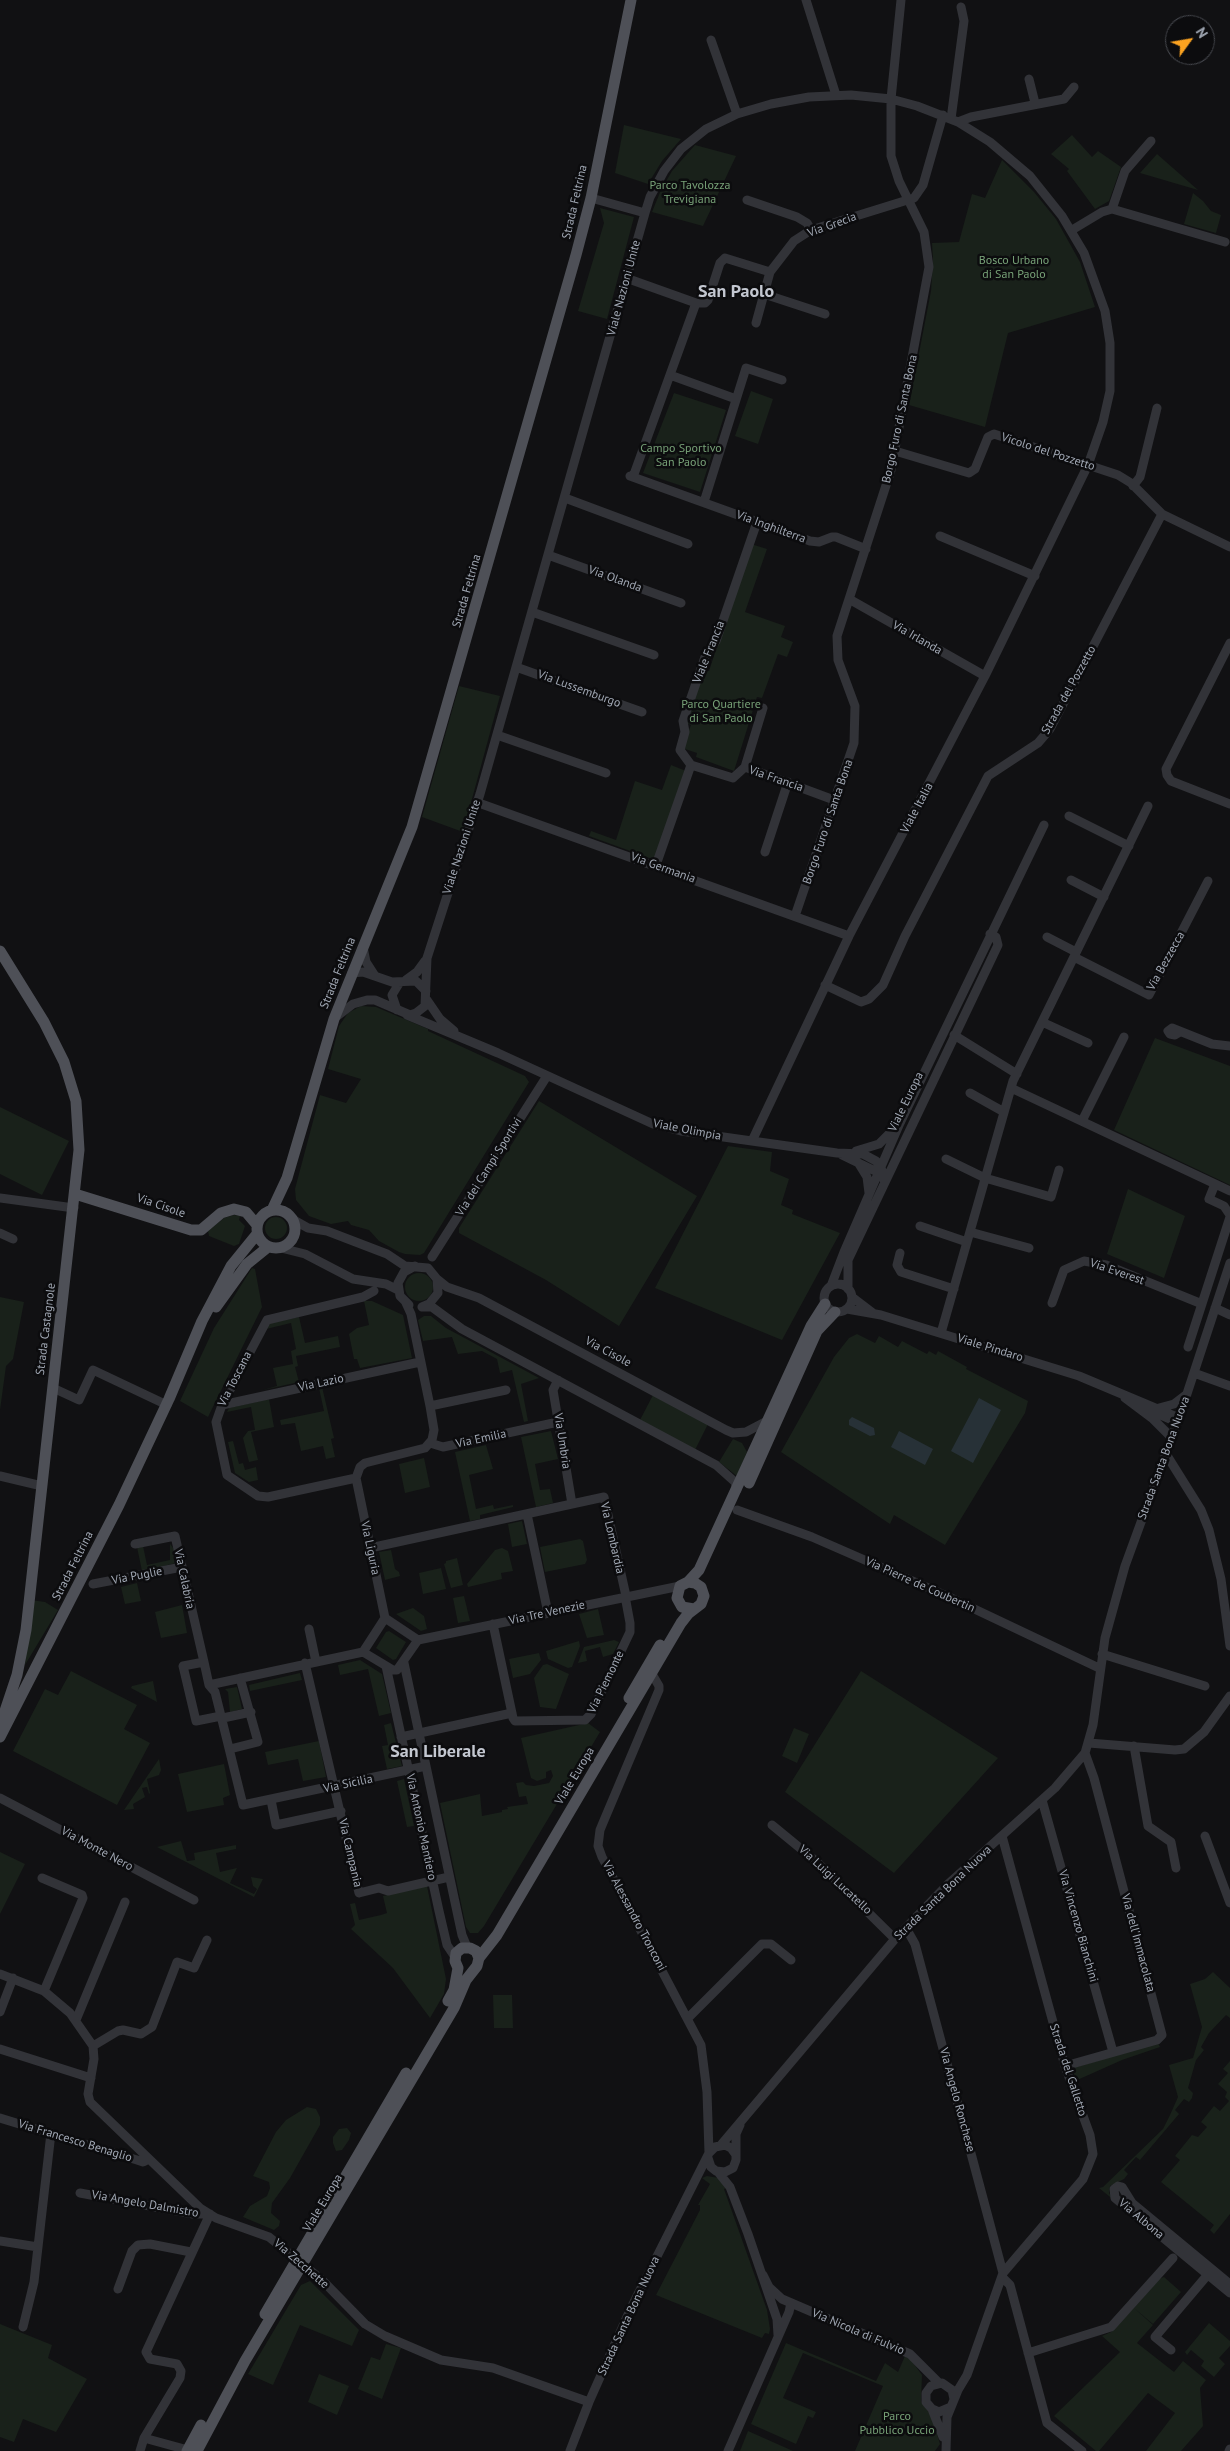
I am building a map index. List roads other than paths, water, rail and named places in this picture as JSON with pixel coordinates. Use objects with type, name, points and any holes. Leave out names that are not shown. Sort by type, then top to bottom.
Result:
[{"type":"main road","name":"Strada Feltrina","points":[[0,1737],[119,1505],[167,1405],[202,1321],[231,1266],[262,1221],[287,1178],[334,1019],[412,827],[493,550],[591,198],[631,0]]},
{"type":"main road","name":"Strada Castagnole","points":[[0,950],[52,1036],[69,1075],[76,1101],[79,1130],[74,1208],[25,1636],[4,1703],[0,1726]]},
{"type":"main road","name":"Strada Feltrina","points":[[280,1248],[286,1245],[293,1236],[295,1225],[290,1216],[287,1178]]},
{"type":"main road","name":"Via Cisole","points":[[75,1194],[93,1198],[191,1230],[204,1228],[221,1213],[230,1209],[238,1209],[262,1221]]},
{"type":"main road","points":[[280,1248],[268,1247],[262,1221],[290,1216]]},
{"type":"main road","name":"Strada Feltrina","points":[[192,1347],[240,1272],[250,1260],[268,1247]]},
{"type":"main road","name":"Viale Europa","points":[[300,2261],[454,2008],[466,1980],[473,1956],[491,1932],[656,1651],[676,1614],[681,1592],[699,1570],[811,1326],[826,1304]]},
{"type":"main road","name":"Viale Europa","points":[[473,1956],[493,1940],[652,1674],[680,1623],[703,1600],[701,1587],[705,1573],[736,1510],[817,1331],[841,1310]]},
{"type":"main road","points":[[694,1609],[686,1609],[681,1592],[695,1583],[701,1587]]},
{"type":"main road","name":"Viale Europa","points":[[194,2450],[450,1999],[459,1950],[473,1956]]},
{"type":"main road","points":[[456,1962],[464,1971],[473,1956]]},
{"type":"street","points":[[806,0],[836,95]]},
{"type":"street","name":"Borgo Furo di Santa Bona","points":[[795,916],[852,753],[855,737],[854,699],[836,653],[837,636],[896,451],[928,267],[926,239],[899,181],[891,156],[891,99],[901,0]]},
{"type":"street","points":[[909,200],[917,196],[922,189],[950,119],[964,21],[961,7]]},
{"type":"street","points":[[711,40],[737,114]]},
{"type":"street","points":[[1029,80],[1035,103]]},
{"type":"street","points":[[950,119],[1064,99],[1074,87]]},
{"type":"street","name":"Viale Nazioni Unite","points":[[426,996],[427,958],[497,735],[645,213],[655,184],[681,149],[706,129],[737,114],[770,104],[836,95],[891,99],[950,119],[990,142],[1023,170],[1052,202],[1072,230],[1094,277],[1105,311],[1110,343],[1108,403],[1099,438],[1083,475]]},
{"type":"street","points":[[1112,210],[1126,171],[1151,142]]},
{"type":"street","points":[[591,198],[645,213]]},
{"type":"street","points":[[747,200],[797,217],[806,223],[811,230]]},
{"type":"street","name":"Via Grecia","points":[[756,323],[770,272],[794,241],[811,230],[909,200]]},
{"type":"street","points":[[1072,230],[1102,212],[1112,210],[1225,242]]},
{"type":"street","points":[[626,278],[696,303],[705,303],[708,300],[720,263],[725,258],[770,272]]},
{"type":"street","points":[[764,294],[825,314]]},
{"type":"street","points":[[696,303],[670,375],[736,399]]},
{"type":"street","points":[[704,502],[746,368],[782,380]]},
{"type":"street","name":"Via Inghilterra","points":[[670,375],[632,476],[810,541],[819,542],[836,537],[866,549]]},
{"type":"street","points":[[1133,486],[1140,477],[1157,408]]},
{"type":"street","name":"Vicolo del Pozzetto","points":[[896,451],[969,473],[975,469],[988,437],[994,434],[1118,475],[1133,486],[1162,514]]},
{"type":"street","name":"Viale Italia","points":[[752,1141],[849,936],[985,676],[1083,475]]},
{"type":"street","points":[[564,498],[688,544]]},
{"type":"street","points":[[1162,514],[1230,548]]},
{"type":"street","name":"Strada del Pozzetto","points":[[825,985],[861,1002],[870,999],[883,985],[905,936],[988,776],[1038,743],[1050,729],[1162,514]]},
{"type":"street","name":"Viale Francia","points":[[691,765],[680,750],[685,732],[683,721],[705,657],[716,641],[757,522]]},
{"type":"street","points":[[940,536],[1035,576]]},
{"type":"street","name":"Via Olanda","points":[[548,555],[681,604]]},
{"type":"street","name":"Via Irlanda","points":[[849,599],[985,676]]},
{"type":"street","points":[[532,612],[654,655]]},
{"type":"street","points":[[1230,643],[1166,769],[1167,775],[1172,781],[1230,804]]},
{"type":"street","name":"Via Lussemburgo","points":[[516,667],[642,712]]},
{"type":"street","points":[[745,767],[763,708]]},
{"type":"street","points":[[497,735],[606,773]]},
{"type":"street","points":[[656,865],[691,765]]},
{"type":"street","name":"Via Francia","points":[[691,765],[734,778],[745,767],[834,800]]},
{"type":"street","points":[[765,852],[788,782]]},
{"type":"street","name":"Via Germania","points":[[476,802],[656,865],[849,936]]},
{"type":"street","points":[[941,1334],[1016,1074],[1148,806]]},
{"type":"street","points":[[1069,816],[1129,846]]},
{"type":"street","name":"Viale Europa","points":[[841,1310],[850,1293],[848,1260],[900,1123],[1044,825]]},
{"type":"street","points":[[1070,880],[1104,897]]},
{"type":"street","name":"Via Bezzecca","points":[[1047,937],[1075,955],[1149,995],[1208,881]]},
{"type":"street","name":"Viale Europa","points":[[826,1304],[826,1292],[831,1286],[868,1196],[883,1172],[998,945],[996,937],[990,934]]},
{"type":"street","points":[[363,947],[366,962],[375,976]]},
{"type":"street","name":"Viale Nazioni Unite","points":[[403,981],[417,972],[427,958]]},
{"type":"street","points":[[352,973],[363,972],[386,981],[403,981],[416,981],[426,996],[425,1006],[416,1013],[401,1012],[392,995],[403,981]]},
{"type":"street","name":"Viale Olimpia","points":[[426,996],[440,1019],[462,1037]]},
{"type":"street","name":"Viale Olimpia","points":[[334,1019],[353,1004],[375,1000],[462,1037],[660,1127],[837,1153],[863,1154],[876,1161],[883,1172]]},
{"type":"street","points":[[1042,1022],[1088,1043]]},
{"type":"street","points":[[1180,1032],[1212,1044],[1230,1046]]},
{"type":"street","points":[[954,1034],[1016,1074]]},
{"type":"street","points":[[1082,1121],[1124,1037]]},
{"type":"street","name":"Via dei Campi Sportivi","points":[[419,1266],[432,1257],[546,1076]]},
{"type":"street","points":[[1011,1088],[1230,1191]]},
{"type":"street","points":[[970,1093],[1004,1112]]},
{"type":"street","points":[[837,1153],[863,1150],[880,1144],[900,1123]]},
{"type":"street","points":[[837,1153],[883,1172]]},
{"type":"street","points":[[946,1159],[985,1178],[1051,1197],[1058,1170]]},
{"type":"street","points":[[854,1160],[860,1164],[867,1177],[868,1196]]},
{"type":"street","points":[[1188,1347],[1230,1216],[1224,1206],[1209,1199],[1215,1184]]},
{"type":"street","points":[[0,1200],[74,1208]]},
{"type":"street","name":"Via Cisole","points":[[290,1216],[308,1228],[327,1231],[387,1254],[405,1266],[419,1266],[436,1276],[447,1287],[479,1298],[726,1430],[733,1433],[746,1432],[767,1422]]},
{"type":"street","points":[[920,1226],[967,1242]]},
{"type":"street","points":[[970,1232],[1029,1248]]},
{"type":"street","points":[[0,1233],[13,1239]]},
{"type":"street","points":[[280,1248],[305,1254],[372,1287]]},
{"type":"street","points":[[900,1253],[897,1265],[904,1275],[954,1289]]},
{"type":"street","points":[[417,1309],[430,1304],[438,1293],[432,1257]]},
{"type":"street","name":"Via Everest","points":[[1052,1302],[1064,1270],[1084,1261],[1106,1265],[1202,1304]]},
{"type":"street","name":"Strada Santa Bona Nuova","points":[[720,2145],[906,1928],[948,1884],[1070,1773],[1085,1753],[1089,1744],[1099,1668],[1125,1566],[1172,1438],[1230,1263]]},
{"type":"street","points":[[419,1266],[404,1272],[398,1283],[398,1290],[406,1303],[417,1309],[432,1307],[462,1329],[716,1465],[735,1482],[737,1490]]},
{"type":"street","name":"Via Toscana","points":[[356,1478],[268,1497],[258,1496],[227,1475],[216,1422],[222,1405],[267,1320],[363,1297],[372,1287],[380,1284],[392,1285],[398,1290]]},
{"type":"street","points":[[831,1286],[840,1284],[850,1293]]},
{"type":"street","name":"Viale Pindaro","points":[[850,1293],[873,1313]]},
{"type":"street","points":[[826,1304],[841,1310]]},
{"type":"street","points":[[1215,1308],[1230,1315]]},
{"type":"street","points":[[417,1309],[420,1362],[434,1430],[430,1444]]},
{"type":"street","name":"Viale Pindaro","points":[[841,1310],[873,1313],[1105,1386],[1159,1408],[1178,1420]]},
{"type":"street","name":"Via Lazio","points":[[222,1405],[420,1362]]},
{"type":"street","points":[[53,1388],[79,1400],[93,1370],[167,1405]]},
{"type":"street","points":[[1194,1373],[1230,1386]]},
{"type":"street","name":"Via Umbria","points":[[558,1380],[553,1390],[572,1504]]},
{"type":"street","name":"Viale Pindaro","points":[[1105,1386],[1133,1403],[1172,1438]]},
{"type":"street","points":[[430,1406],[506,1390]]},
{"type":"street","points":[[1159,1408],[1174,1404],[1187,1394]]},
{"type":"street","name":"Viale Pindaro","points":[[1133,1403],[1178,1420]]},
{"type":"street","name":"Via Emilia","points":[[356,1478],[360,1467],[369,1461],[419,1450],[430,1444],[443,1447],[558,1422]]},
{"type":"street","points":[[1166,1454],[1201,1510],[1209,1530],[1221,1579],[1230,1646]]},
{"type":"street","points":[[0,1476],[42,1486]]},
{"type":"street","name":"Via Liguria","points":[[356,1478],[385,1618]]},
{"type":"street","name":"Via Lombardia","points":[[370,1548],[604,1497],[625,1596]]},
{"type":"street","name":"Via Pierre de Coubertin","points":[[736,1510],[829,1544],[947,1596],[1099,1668]]},
{"type":"street","points":[[527,1514],[548,1612]]},
{"type":"street","name":"Via Calabria","points":[[135,1544],[175,1536],[209,1685]]},
{"type":"street","name":"Via Puglie","points":[[93,1584],[182,1567]]},
{"type":"street","name":"Via Tre Venezie","points":[[418,1640],[659,1589],[681,1592]]},
{"type":"street","name":"Via Piemonte","points":[[401,1737],[512,1714],[516,1720],[574,1722],[588,1719],[630,1632],[625,1596]]},
{"type":"street","points":[[209,1685],[363,1652],[386,1666],[397,1670],[404,1663],[418,1640],[385,1618],[363,1652]]},
{"type":"street","points":[[493,1624],[512,1714]]},
{"type":"street","points":[[309,1629],[316,1662]]},
{"type":"street","points":[[1102,1654],[1205,1686]]},
{"type":"street","points":[[204,1662],[183,1666],[196,1721],[251,1712]]},
{"type":"street","name":"Via Campania","points":[[306,1663],[336,1786],[359,1893],[379,1888],[388,1891],[450,1877]]},
{"type":"street","name":"Via Antonio Mantiero","points":[[404,1663],[462,1935],[473,1956]]},
{"type":"street","name":"Via Antonio Mantiero","points":[[386,1666],[447,1945],[456,1962]]},
{"type":"street","name":"Via Alessandro Tronconi","points":[[652,1674],[660,1686],[659,1690],[604,1818],[598,1846],[602,1858],[688,2018],[704,2053],[710,2131],[709,2156]]},
{"type":"street","points":[[230,1749],[258,1742],[240,1678]]},
{"type":"street","name":"Via Sicilia","points":[[209,1685],[215,1692],[243,1805],[426,1766]]},
{"type":"street","points":[[1089,1744],[1175,1750],[1190,1746],[1211,1723],[1230,1696]]},
{"type":"street","points":[[1134,1746],[1148,1826],[1171,1842],[1176,1868]]},
{"type":"street","name":"Via dell'Immacolata","points":[[1065,2066],[1157,2040],[1162,2032],[1094,1778],[1085,1753]]},
{"type":"street","name":"Via Monte Nero","points":[[0,1798],[194,1900]]},
{"type":"street","name":"Via Campania","points":[[271,1800],[276,1825],[341,1811]]},
{"type":"street","name":"Via Vincenzo Bianchini","points":[[1042,1800],[1113,2052]]},
{"type":"street","name":"Via Luigi Lucatello","points":[[772,1824],[817,1862],[896,1939]]},
{"type":"street","name":"Strada del Galletto","points":[[946,2449],[946,2426],[952,2403],[970,2368],[1003,2276],[1083,2179],[1092,2161],[1092,2143],[1065,2066],[1002,1836]]},
{"type":"street","points":[[1205,1836],[1230,1903]]},
{"type":"street","points":[[42,1878],[68,1891],[82,1895],[83,1898],[44,1990]]},
{"type":"street","points":[[76,2020],[125,1902]]},
{"type":"street","name":"Via Angelo Ronchese","points":[[906,1928],[915,1944],[1003,2276]]},
{"type":"street","points":[[0,1974],[44,1990],[76,2020],[93,2046],[118,2031],[123,2030],[141,2034],[152,2027],[177,1962],[194,1968],[207,1940]]},
{"type":"street","points":[[688,2018],[762,1944],[770,1944],[791,1960]]},
{"type":"street","points":[[0,2012],[13,1978]]},
{"type":"street","name":"Via Zecchette","points":[[93,2046],[88,2098],[92,2105],[185,2196],[210,2214],[262,2233],[300,2261],[365,2324],[385,2336],[441,2360],[493,2368],[589,2402]]},
{"type":"street","points":[[0,2049],[91,2078]]},
{"type":"street","points":[[736,2203],[733,2188],[736,2134],[744,2116]]},
{"type":"street","name":"Via Francesco Benaglio","points":[[0,2118],[144,2162],[149,2159]]},
{"type":"street","name":"Via Alessandro Tronconi","points":[[710,2131],[720,2145]]},
{"type":"street","points":[[22,2327],[34,2282],[51,2134]]},
{"type":"street","points":[[736,2159],[731,2148],[720,2145],[709,2156],[711,2167],[730,2187],[736,2203]]},
{"type":"street","name":"Strada Santa Bona Nuova","points":[[570,2451],[589,2402],[630,2310],[709,2156]]},
{"type":"street","points":[[694,2184],[704,2174],[729,2171],[736,2159]]},
{"type":"street","name":"Via Albona","points":[[1230,2284],[1210,2272],[1115,2198],[1114,2189],[1118,2186],[1122,2187],[1132,2203],[1210,2272],[1230,2293]]},
{"type":"street","name":"Via Angelo Dalmistro","points":[[80,2193],[193,2214],[210,2214]]},
{"type":"street","name":"Via Nicola di Fulvio","points":[[736,2203],[777,2319],[778,2335]]},
{"type":"street","points":[[140,2451],[144,2438],[180,2376],[180,2368],[177,2364],[150,2359],[146,2355],[191,2252],[210,2214]]},
{"type":"street","points":[[0,2241],[38,2247]]},
{"type":"street","points":[[118,2289],[132,2252],[138,2245],[150,2244],[191,2252]]},
{"type":"street","points":[[1028,2353],[1111,2327],[1173,2258]]},
{"type":"street","points":[[1171,2350],[1155,2337],[1210,2272]]},
{"type":"street","name":"Via Nicola di Fulvio","points":[[762,2275],[775,2294],[910,2354],[942,2383]]},
{"type":"street","points":[[1003,2276],[1010,2285],[1013,2303],[1047,2423],[1082,2451]]},
{"type":"street","points":[[998,2291],[1007,2296],[1013,2303]]},
{"type":"street","points":[[777,2319],[780,2309],[790,2302]]},
{"type":"street","name":"Via Nicola di Fulvio","points":[[728,2451],[787,2318],[790,2302]]},
{"type":"street","points":[[787,2318],[803,2308]]},
{"type":"street","points":[[922,2366],[926,2402],[932,2409],[939,2412],[952,2403],[952,2390],[942,2383]]},
{"type":"street","points":[[926,2393],[930,2386],[960,2379],[970,2368]]},
{"type":"street","name":"Strada del Galletto","points":[[932,2409],[946,2449]]},
{"type":"street","points":[[144,2438],[194,2450]]},
{"type":"district","name":"San Paolo","points":[[736,292]]},
{"type":"district","name":"San Liberale","points":[[438,1752]]},
{"type":"park label","name":"Parco Tavolozza Trevigiana","points":[[690,193]]},
{"type":"park label","name":"Bosco Urbano di San Paolo","points":[[1014,268]]},
{"type":"park label","name":"Campo Sportivo San Paolo","points":[[681,456]]},
{"type":"park label","name":"Parco Quartiere di San Paolo","points":[[721,712]]},
{"type":"park label","name":"Parco Pubblico Uccio","points":[[897,2424]]}]
